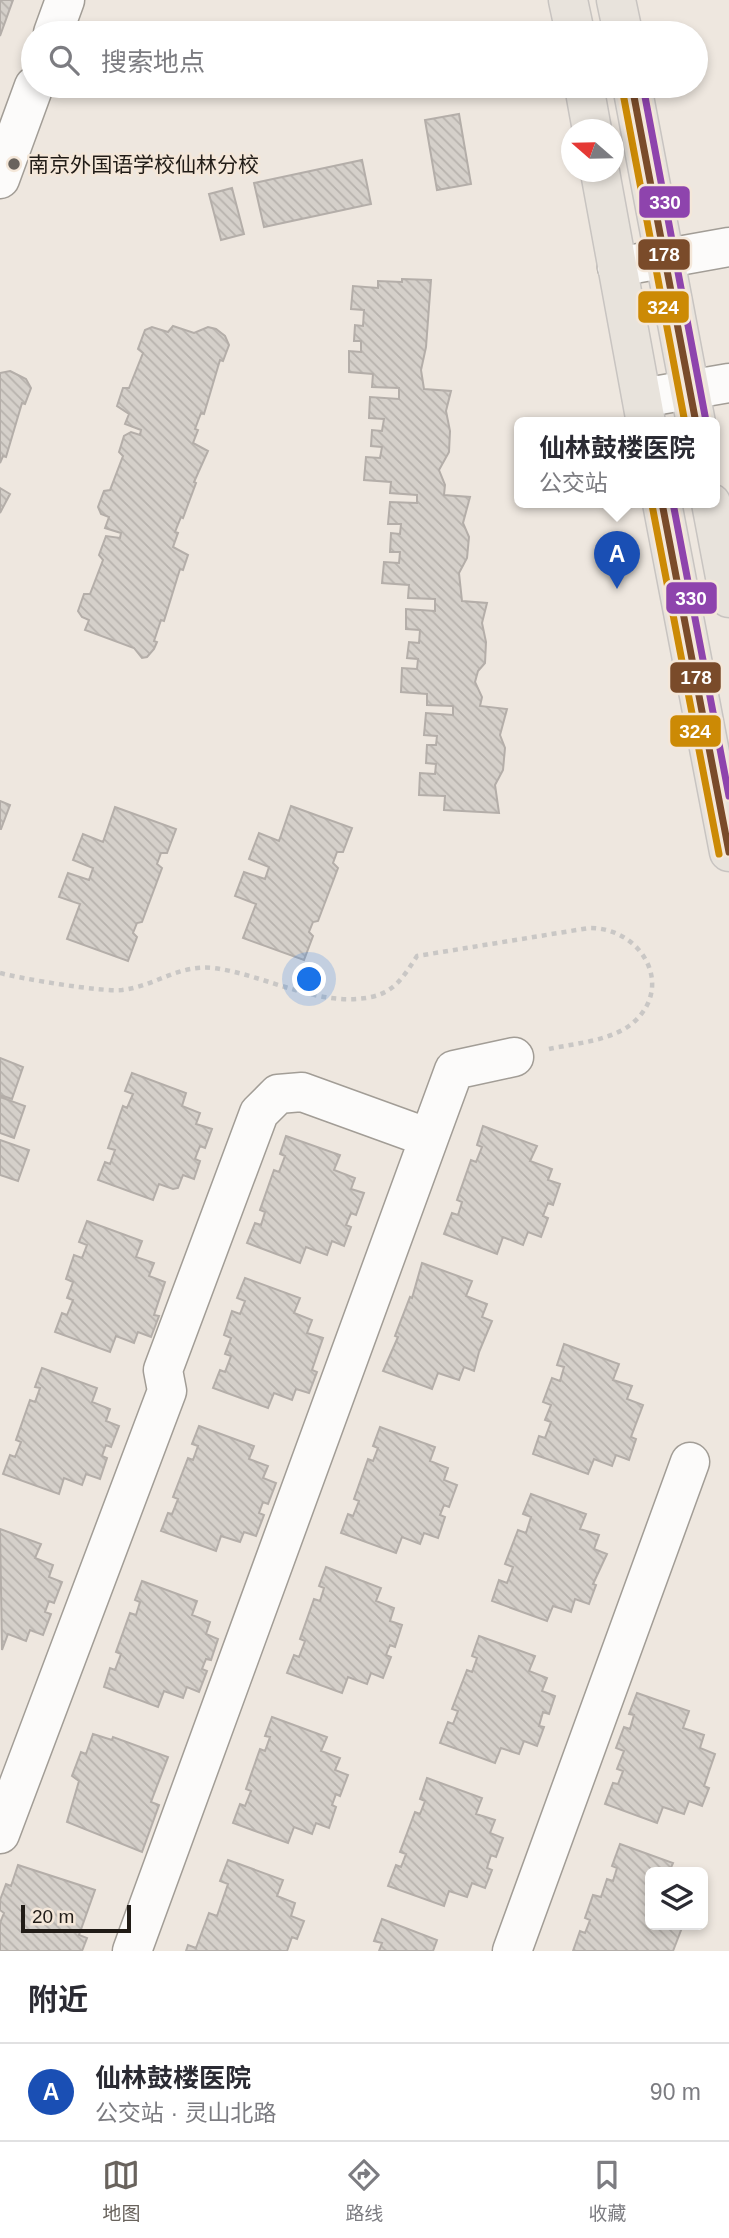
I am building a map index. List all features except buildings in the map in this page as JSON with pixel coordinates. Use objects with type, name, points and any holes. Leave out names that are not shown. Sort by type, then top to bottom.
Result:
[{"type":"main road","points":[[568,0],[572,21]]},
{"type":"main road","points":[[616,0],[620,21]]},
{"type":"main road","points":[[586,98],[590,119]]},
{"type":"main road","points":[[634,98],[693,406]]},
{"type":"main road","points":[[602,182],[644,411]]},
{"type":"main road","points":[[663,508],[729,852]]},
{"type":"main road","points":[[712,508],[729,598]]},
{"type":"street","points":[[57,21],[65,0]]},
{"type":"street","points":[[0,179],[30,98]]},
{"type":"street","points":[[617,267],[729,247]]},
{"type":"street","points":[[644,411],[693,406],[729,383]]},
{"type":"street","points":[[132,1951],[454,1070],[514,1057]]},
{"type":"street","points":[[0,1834],[167,1391],[163,1370],[259,1113],[278,1094],[302,1092],[429,1138]]},
{"type":"street","points":[[512,1951],[690,1462]]},
{"type":"path","points":[[0,973],[121,990],[149,983],[183,968],[214,968],[345,1001],[374,997],[398,986],[416,956],[603,928],[617,931],[640,948],[651,974],[651,990],[646,1006],[637,1019],[624,1030],[609,1035],[514,1057]]},
{"type":"transit line","name":"324","points":[[624,98],[684,417]]},
{"type":"transit line","name":"178","points":[[634,98],[695,417]]},
{"type":"transit line","name":"330","points":[[645,98],[705,417]]},
{"type":"transit line","name":"324","points":[[653,508],[719,854]]},
{"type":"transit line","name":"178","points":[[663,508],[729,852]]},
{"type":"transit line","name":"330","points":[[674,508],[729,796]]},
{"type":"place","name":"南京外国语学校仙林分校","points":[[14,164]]},
{"type":"place","name":"仙林鼓楼医院","points":[[617,589]]}]
